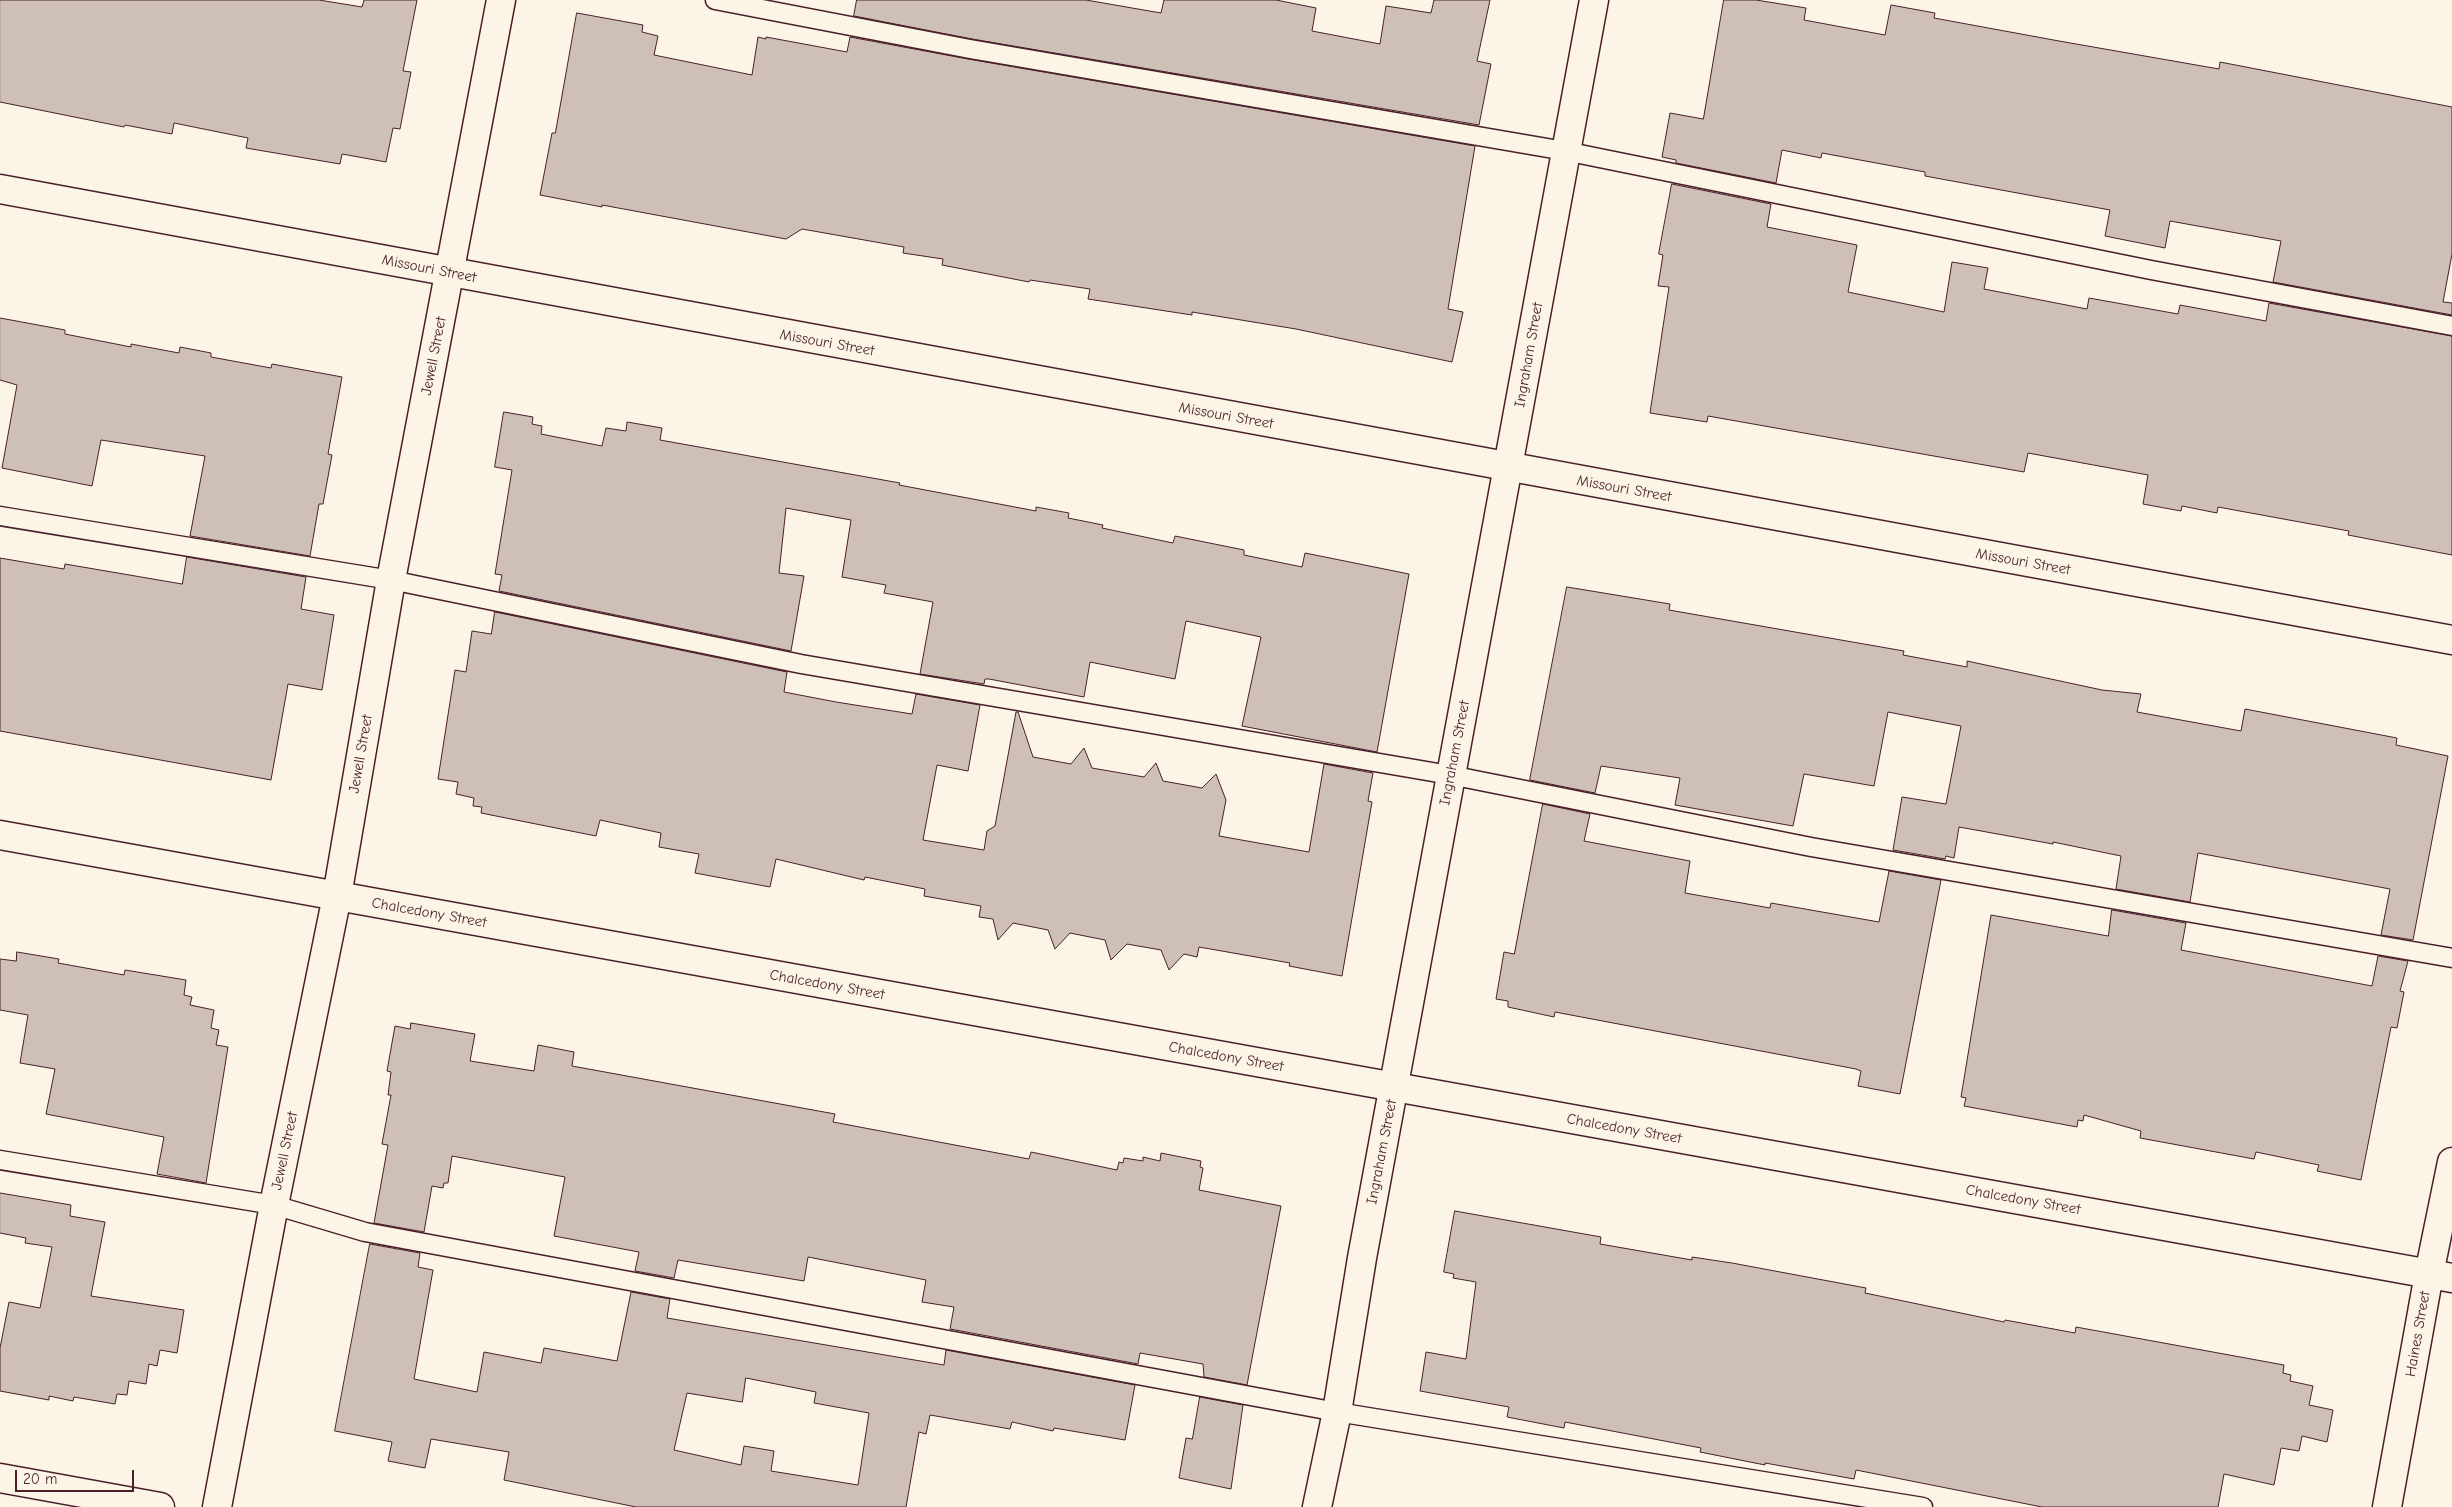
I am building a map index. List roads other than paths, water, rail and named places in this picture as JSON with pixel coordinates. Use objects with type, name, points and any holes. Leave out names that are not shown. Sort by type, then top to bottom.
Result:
[{"type":"street","name":"Jewell Street","points":[[218,1507],[274,1205],[337,896],[391,580],[501,0]]},
{"type":"street","name":"Ingraham Street","points":[[1317,1507],[1337,1412],[1362,1258],[1594,0]]},
{"type":"street","name":"Missouri Street","points":[[0,189],[2452,640]]},
{"type":"street","name":"Chalcedony Street","points":[[0,835],[2440,1276]]},
{"type":"street","name":"Haines Street","points":[[2387,1507],[2440,1276],[2452,1162]]},
{"type":"street","points":[[0,1478],[160,1507]]},
{"type":"lane","points":[[715,0],[980,51],[1565,151],[2151,270],[2452,326]]},
{"type":"lane","points":[[0,516],[391,580],[802,664],[1450,775],[1811,847],[2452,958]]},
{"type":"lane","points":[[0,1160],[274,1205],[365,1232],[1337,1412],[1922,1507]]}]
